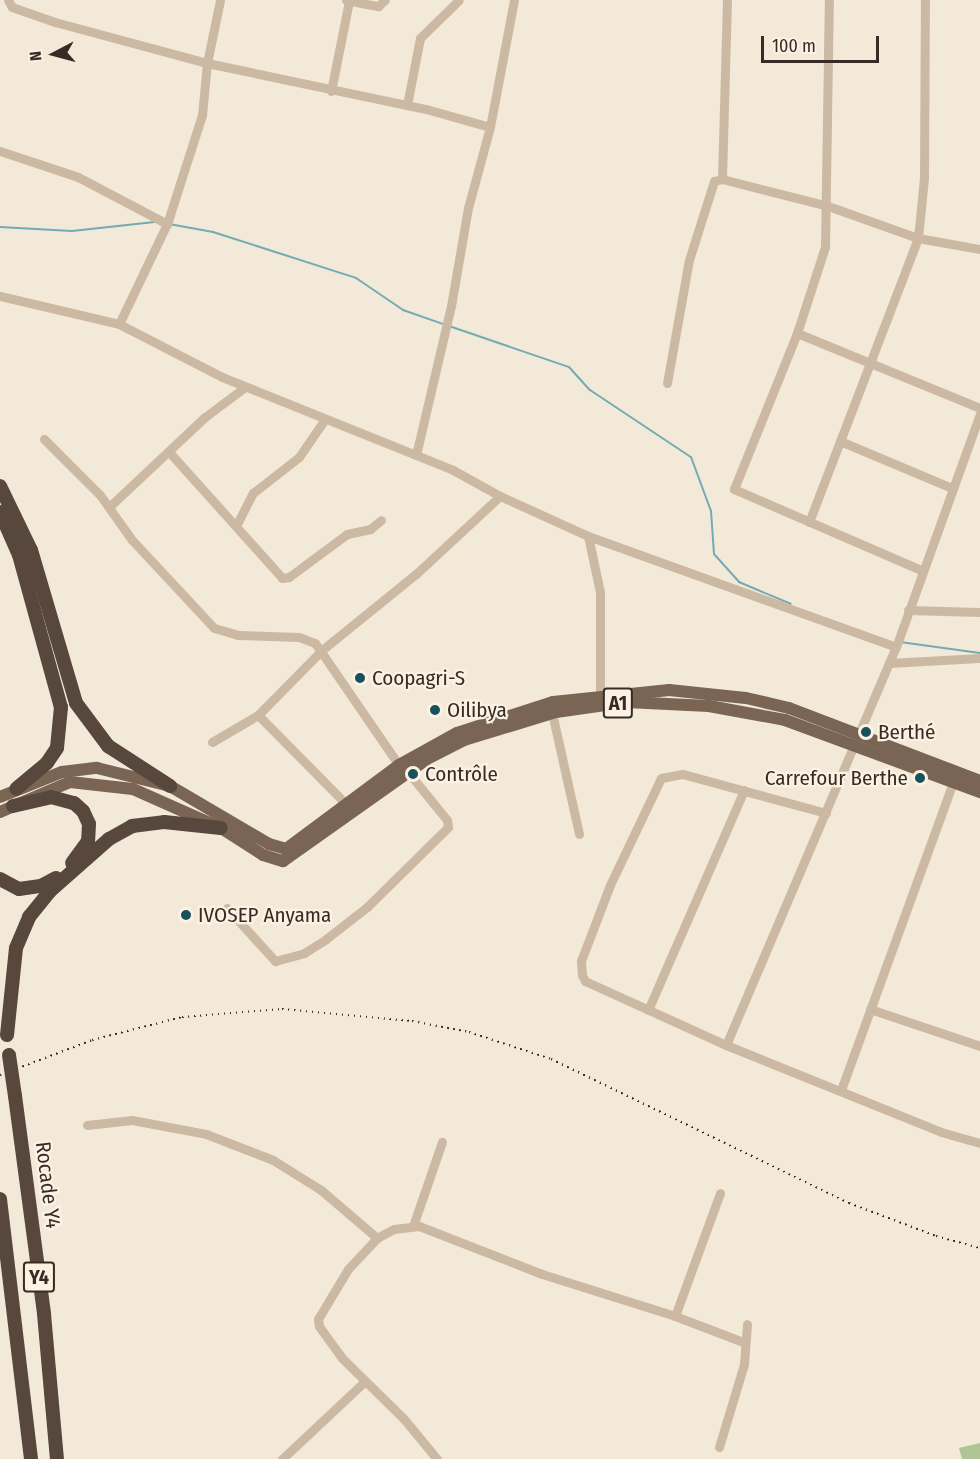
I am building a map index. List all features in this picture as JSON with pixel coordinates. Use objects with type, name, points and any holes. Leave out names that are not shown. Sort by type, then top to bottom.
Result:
[{"type":"highway","points":[[0,486],[31,550],[76,703],[108,746],[171,786]]},
{"type":"highway","points":[[0,512],[18,555],[61,707],[57,748],[47,763],[7,793]]},
{"type":"highway","points":[[0,879],[19,889],[41,886],[63,871],[88,842],[89,824],[74,803],[51,797],[6,809]]},
{"type":"highway","points":[[7,1035],[16,948],[29,917],[50,891],[109,839],[132,825],[164,822],[221,828]]},
{"type":"highway","name":"Rocade Y4","points":[[0,989],[44,1314],[57,1459]]},
{"type":"highway","name":"Y4","points":[[0,1198],[31,1459]]},
{"type":"main road","name":"A1","points":[[7,793],[62,772],[97,768],[171,786],[269,844],[286,849],[346,804],[485,721],[553,702],[600,694],[669,690],[746,698],[789,708],[980,792]]},
{"type":"main road","name":"A1","points":[[6,809],[54,787],[90,782],[133,789],[221,828],[263,855],[283,861],[404,768],[464,740],[552,713],[626,702],[699,705],[785,720],[857,739],[980,781]]},
{"type":"street","points":[[8,0],[12,6],[55,22],[207,63],[331,91],[407,105],[490,127]]},
{"type":"street","points":[[119,324],[167,224],[202,115],[207,63],[220,0]]},
{"type":"street","points":[[331,91],[347,0],[378,6],[385,0]]},
{"type":"street","points":[[407,105],[420,39],[459,0]]},
{"type":"street","points":[[416,455],[452,306],[468,208],[490,127],[514,0]]},
{"type":"street","points":[[722,179],[727,0]]},
{"type":"street","points":[[829,0],[828,206],[825,247],[797,333],[734,489],[921,570]]},
{"type":"street","points":[[809,522],[918,238],[924,178],[925,0]]},
{"type":"street","points":[[0,151],[78,177],[167,224]]},
{"type":"street","points":[[667,382],[689,260],[714,181],[722,179],[828,206],[918,238],[980,249]]},
{"type":"street","points":[[0,296],[119,324],[245,387],[453,470],[500,496],[588,536],[896,646]]},
{"type":"street","points":[[797,333],[870,365],[980,408]]},
{"type":"street","points":[[109,507],[170,453],[205,417],[245,387]]},
{"type":"street","points":[[726,1045],[896,646],[921,570],[952,488],[976,437],[980,414]]},
{"type":"street","points":[[237,524],[253,493],[299,457],[325,419]]},
{"type":"street","points":[[44,439],[109,507],[132,540],[214,628],[238,635],[309,639],[322,650],[404,768],[447,820],[448,827],[367,907],[304,953],[275,961],[227,908]]},
{"type":"street","points":[[840,441],[952,488]]},
{"type":"street","points":[[170,453],[237,524],[249,543],[282,578],[289,577],[347,534],[370,529],[381,520]]},
{"type":"street","points":[[212,742],[258,715],[322,650],[416,573],[500,496]]},
{"type":"street","points":[[588,536],[600,592],[600,694]]},
{"type":"street","points":[[908,610],[980,612]]},
{"type":"street","points":[[889,663],[980,658]]},
{"type":"street","points":[[552,713],[579,834]]},
{"type":"street","points":[[258,715],[346,804]]},
{"type":"street","points":[[826,813],[682,774],[661,778],[610,885],[581,961],[582,975],[585,981],[726,1045],[941,1132],[980,1143]]},
{"type":"street","points":[[841,1090],[953,782]]},
{"type":"street","points":[[648,1010],[744,790]]},
{"type":"street","points":[[870,1009],[980,1046]]},
{"type":"street","points":[[87,1125],[132,1120],[206,1134],[273,1160],[321,1190],[377,1238]]},
{"type":"street","points":[[413,1226],[442,1142]]},
{"type":"street","points":[[675,1316],[720,1193]]},
{"type":"street","points":[[437,1459],[322,1334],[318,1319],[348,1269],[377,1238],[394,1229],[413,1226],[542,1274],[675,1316],[743,1342]]},
{"type":"street","points":[[719,1447],[744,1364],[743,1342],[747,1324]]},
{"type":"street","points":[[282,1459],[365,1381]]},
{"type":"green space","points":[[980,1443],[980,1459],[962,1459],[959,1448]]},
{"type":"waterway","points":[[0,227],[72,231],[155,222]]},
{"type":"waterway","points":[[169,224],[213,232],[356,278],[403,310],[443,324]]},
{"type":"waterway","points":[[449,326],[569,367],[590,390],[691,457],[711,511],[714,554],[739,582],[791,604]]},
{"type":"waterway","points":[[900,642],[980,653]]},
{"type":"railway","points":[[0,1075],[92,1040],[182,1017],[282,1009],[412,1021],[469,1032],[551,1059],[849,1203],[936,1236],[980,1248]]},
{"type":"place","name":"Coopagri-S","points":[[360,678]]},
{"type":"place","name":"Oilibya","points":[[435,710]]},
{"type":"place","name":"Berthé","points":[[866,732]]},
{"type":"place","name":"Contrôle","points":[[413,774]]},
{"type":"place","name":"Carrefour Berthe","points":[[920,778]]},
{"type":"place","name":"IVOSEP Anyama","points":[[186,915]]}]
